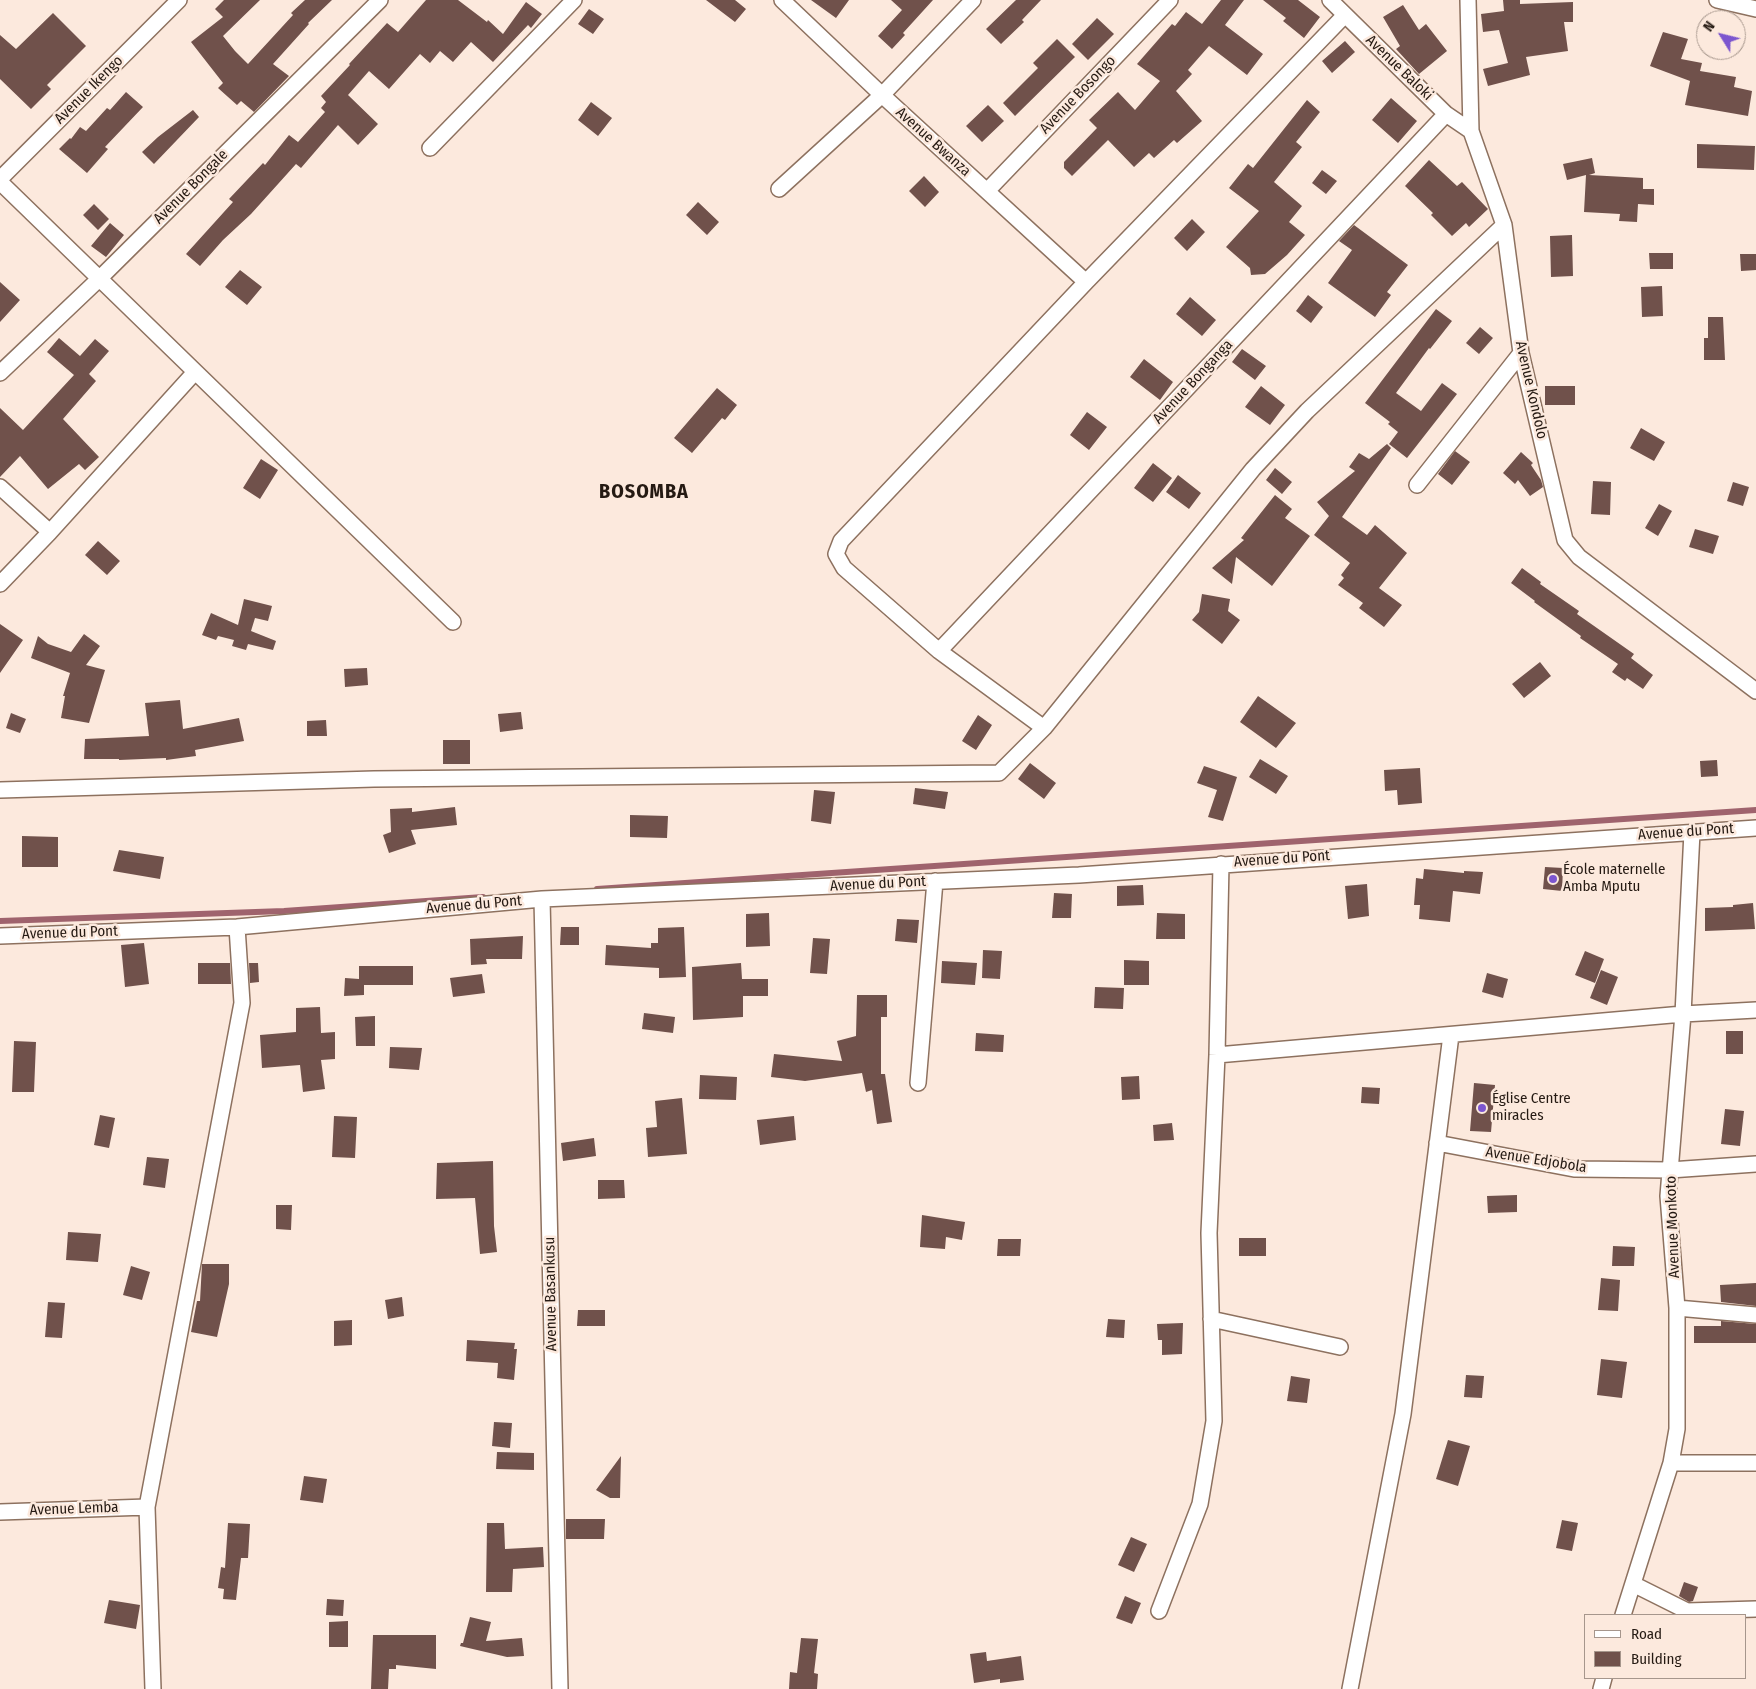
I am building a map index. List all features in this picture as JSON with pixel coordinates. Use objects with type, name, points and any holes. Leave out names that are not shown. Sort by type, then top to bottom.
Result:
[{"type":"street","name":"Avenue Ikengo","points":[[0,180],[179,0]]},
{"type":"street","name":"Avenue Bongale","points":[[0,373],[99,279],[380,0]]},
{"type":"street","points":[[430,148],[574,0]]},
{"type":"street","name":"Avenue Bwanza","points":[[782,0],[882,95],[1086,282]]},
{"type":"street","points":[[779,189],[882,95],[973,0]]},
{"type":"street","name":"Avenue Bosongo","points":[[987,191],[1170,0]]},
{"type":"street","name":"Avenue Baloki","points":[[1330,0],[1446,114],[1472,131]]},
{"type":"street","name":"Avenue Kondolo","points":[[1468,0],[1472,131],[1504,225],[1521,353],[1565,540],[1579,557],[1756,691]]},
{"type":"street","points":[[1717,0],[1756,9]]},
{"type":"street","points":[[1044,728],[939,651],[844,568],[836,554],[841,542],[1086,282],[1345,15]]},
{"type":"street","name":"Avenue Bonganga","points":[[939,651],[1446,114]]},
{"type":"street","points":[[0,180],[99,279],[453,622]]},
{"type":"street","points":[[0,790],[374,779],[999,773],[1044,728],[1253,468],[1307,411],[1504,225]]},
{"type":"street","points":[[1417,485],[1521,353]]},
{"type":"street","points":[[0,584],[50,532],[195,372]]},
{"type":"street","points":[[0,486],[50,532]]},
{"type":"street","name":"Avenue du Pont","points":[[0,936],[237,927],[542,899],[1079,875],[1756,828]]},
{"type":"street","name":"Avenue Monkoto","points":[[1623,1614],[1671,1463],[1677,1430],[1676,1308],[1668,1196],[1683,1014],[1692,832]]},
{"type":"street","points":[[1159,1611],[1200,1504],[1214,1421],[1209,1233],[1217,1055],[1221,864]]},
{"type":"street","points":[[918,1083],[935,881]]},
{"type":"street","name":"Avenue Basankusu","points":[[542,899],[560,1689]]},
{"type":"street","points":[[153,1689],[147,1507],[242,1003],[237,927]]},
{"type":"street","points":[[1217,1055],[1683,1014],[1756,1010]]},
{"type":"street","points":[[1350,1689],[1403,1414],[1451,1034]]},
{"type":"street","name":"Avenue Edjobola","points":[[1437,1143],[1574,1169],[1670,1170],[1756,1164]]},
{"type":"street","points":[[1676,1308],[1756,1315]]},
{"type":"street","points":[[1211,1320],[1340,1347]]},
{"type":"street","points":[[1671,1463],[1756,1463]]},
{"type":"street","name":"Avenue Lemba","points":[[0,1512],[147,1507]]},
{"type":"street","points":[[1633,1584],[1687,1611],[1756,1609]]},
{"type":"building","points":[[224,0],[260,0],[223,36],[248,64],[293,15],[291,13],[305,0],[332,0],[308,23],[273,64],[289,76],[254,112],[241,101],[237,105],[218,88],[223,83],[191,42],[223,17],[215,9]]},
{"type":"building","points":[[426,0],[458,0],[487,22],[488,20],[503,34],[526,2],[542,14],[531,28],[528,25],[493,62],[471,42],[453,62],[440,51],[430,63],[420,54],[389,89],[369,71],[348,95],[378,124],[358,145],[338,125],[301,168],[296,164],[200,266],[186,254],[233,202],[229,199],[263,163],[265,165],[289,135],[298,142],[325,112],[321,108],[326,102],[321,96],[387,23],[398,32]]},
{"type":"building","points":[[706,0],[735,0],[746,9],[735,22]]},
{"type":"building","points":[[811,0],[849,0],[836,18]]},
{"type":"building","points":[[891,0],[933,0],[903,33],[905,35],[892,49],[878,36],[902,10]]},
{"type":"building","points":[[1016,0],[1041,0],[1022,20],[1024,22],[1001,44],[986,29]]},
{"type":"building","points":[[1221,0],[1244,0],[1225,25],[1263,54],[1247,75],[1209,46],[1188,70],[1192,74],[1176,91],[1202,121],[1177,143],[1174,140],[1154,158],[1149,153],[1134,167],[1108,140],[1072,176],[1064,168],[1064,162],[1097,128],[1089,120],[1118,92],[1135,110],[1160,81],[1137,64],[1172,24],[1175,26],[1186,12],[1202,24]]},
{"type":"building","points":[[1263,0],[1298,0],[1320,17],[1304,38],[1283,21],[1286,18]]},
{"type":"building","points":[[1503,0],[1520,0],[1520,4],[1573,2],[1573,22],[1564,22],[1568,51],[1526,57],[1530,75],[1488,86],[1483,69],[1508,63],[1499,30],[1483,32],[1481,14],[1504,11]]},
{"type":"building","points":[[1403,5],[1419,30],[1426,24],[1447,51],[1419,74],[1396,49],[1400,46],[1383,17]]},
{"type":"building","points":[[589,9],[604,19],[593,34],[578,24]]},
{"type":"building","points":[[53,13],[86,46],[47,85],[51,89],[31,109],[0,79],[0,35],[16,49]]},
{"type":"building","points":[[1097,18],[1114,34],[1088,60],[1072,44]]},
{"type":"building","points":[[1663,32],[1688,39],[1681,59],[1702,63],[1700,71],[1736,77],[1734,87],[1752,91],[1748,116],[1685,105],[1690,81],[1650,66]]},
{"type":"building","points":[[1057,39],[1075,57],[1015,116],[1003,103],[1038,68],[1033,63]]},
{"type":"building","points":[[1345,41],[1355,52],[1332,73],[1322,61]]},
{"type":"building","points":[[126,92],[143,107],[105,147],[108,149],[87,173],[59,149],[71,139],[80,127],[86,131],[107,108],[110,110]]},
{"type":"building","points":[[1391,98],[1417,121],[1398,143],[1372,120]]},
{"type":"building","points":[[1307,100],[1320,112],[1296,142],[1302,147],[1274,182],[1302,206],[1289,222],[1305,235],[1287,255],[1265,274],[1251,275],[1250,268],[1226,247],[1259,211],[1229,188],[1248,164],[1253,168]]},
{"type":"building","points":[[591,102],[612,118],[598,136],[578,120]]},
{"type":"building","points":[[988,105],[1004,121],[982,142],[966,126]]},
{"type":"building","points":[[193,110],[199,117],[154,164],[142,152]]},
{"type":"building","points":[[1697,144],[1755,146],[1754,170],[1697,168]]},
{"type":"building","points":[[1592,158],[1595,173],[1589,175],[1643,178],[1643,189],[1654,189],[1654,205],[1638,204],[1637,222],[1619,221],[1620,214],[1584,212],[1586,175],[1567,180],[1563,164]]},
{"type":"building","points":[[1429,160],[1457,186],[1462,182],[1488,209],[1469,227],[1466,223],[1452,236],[1431,215],[1433,213],[1405,186]]},
{"type":"building","points":[[1322,170],[1337,181],[1326,194],[1312,183]]},
{"type":"building","points":[[924,176],[939,192],[925,207],[909,191]]},
{"type":"building","points":[[698,202],[719,222],[707,235],[686,215]]},
{"type":"building","points":[[94,204],[109,219],[98,230],[83,215]]},
{"type":"building","points":[[1192,219],[1205,232],[1187,251],[1174,238]]},
{"type":"building","points":[[110,223],[124,235],[106,257],[91,246]]},
{"type":"building","points":[[1354,225],[1408,265],[1387,292],[1391,295],[1375,317],[1328,283],[1352,250],[1339,241]]},
{"type":"building","points":[[1572,235],[1573,276],[1551,277],[1550,236]]},
{"type":"building","points":[[1649,253],[1673,253],[1673,269],[1650,269]]},
{"type":"building","points":[[1740,254],[1756,254],[1756,270],[1741,271]]},
{"type":"building","points":[[240,270],[262,287],[247,305],[225,287]]},
{"type":"building","points":[[0,282],[20,300],[0,322]]},
{"type":"building","points":[[1662,286],[1663,316],[1642,317],[1641,287]]},
{"type":"building","points":[[1308,295],[1323,307],[1311,323],[1296,311]]},
{"type":"building","points":[[1190,297],[1216,320],[1202,336],[1176,314]]},
{"type":"building","points":[[1436,309],[1452,321],[1429,348],[1396,393],[1421,411],[1442,383],[1457,394],[1407,458],[1389,444],[1398,432],[1388,424],[1390,422],[1365,403]]},
{"type":"building","points":[[1708,317],[1723,317],[1725,360],[1704,360],[1704,338],[1708,338]]},
{"type":"building","points":[[1480,327],[1493,338],[1479,354],[1466,343]]},
{"type":"building","points":[[59,338],[80,356],[95,339],[109,351],[89,374],[96,381],[63,419],[99,457],[85,470],[79,464],[48,489],[20,456],[0,477],[0,408],[23,430],[74,375],[47,352]]},
{"type":"building","points":[[1242,349],[1266,366],[1255,380],[1232,362]]},
{"type":"building","points":[[1144,359],[1173,382],[1160,400],[1130,377]]},
{"type":"building","points":[[1261,386],[1285,405],[1270,425],[1245,407]]},
{"type":"building","points":[[1545,386],[1575,386],[1575,405],[1545,405]]},
{"type":"building","points":[[717,388],[737,405],[725,420],[722,418],[692,453],[674,438]]},
{"type":"building","points":[[1087,412],[1107,427],[1089,450],[1070,435]]},
{"type":"building","points":[[1641,428],[1665,442],[1654,461],[1630,448]]},
{"type":"building","points":[[1387,444],[1391,448],[1342,517],[1367,535],[1375,525],[1407,553],[1379,588],[1402,605],[1384,627],[1359,608],[1363,603],[1338,585],[1344,578],[1341,575],[1350,563],[1314,535],[1329,516],[1317,502],[1355,471],[1349,467],[1359,453],[1369,459]]},
{"type":"building","points":[[1455,451],[1470,462],[1452,485],[1438,474]]},
{"type":"building","points":[[1521,452],[1533,463],[1531,465],[1541,480],[1543,487],[1530,496],[1518,480],[1515,484],[1503,473]]},
{"type":"building","points":[[261,459],[278,470],[260,499],[243,488]]},
{"type":"building","points":[[1153,463],[1172,478],[1153,502],[1134,488]]},
{"type":"building","points":[[1275,468],[1292,482],[1282,494],[1266,480]]},
{"type":"building","points":[[1178,475],[1201,493],[1189,509],[1166,492]]},
{"type":"building","points":[[1593,481],[1611,482],[1610,515],[1591,514]]},
{"type":"building","points":[[1733,482],[1749,487],[1743,506],[1727,501]]},
{"type":"building","points":[[1275,495],[1292,509],[1285,518],[1310,536],[1272,586],[1236,557],[1232,584],[1212,568],[1244,540],[1241,538]]},
{"type":"building","points":[[1659,504],[1672,511],[1658,536],[1645,528]]},
{"type":"building","points":[[1695,529],[1719,536],[1713,554],[1689,547]]},
{"type":"building","points":[[98,541],[120,561],[107,575],[85,555]]},
{"type":"building","points":[[1522,568],[1541,582],[1540,584],[1579,611],[1577,614],[1634,654],[1631,658],[1653,675],[1643,689],[1627,678],[1625,681],[1612,672],[1618,664],[1580,638],[1581,636],[1511,583]]},
{"type":"building","points":[[1202,594],[1230,599],[1228,611],[1240,620],[1222,644],[1192,620],[1199,612]]},
{"type":"building","points":[[244,599],[272,606],[268,621],[255,618],[251,631],[276,641],[273,650],[248,644],[246,650],[232,646],[234,640],[218,636],[216,640],[202,635],[211,613],[238,625]]},
{"type":"building","points":[[0,624],[23,640],[0,673]]},
{"type":"building","points":[[84,634],[100,646],[86,665],[105,670],[89,723],[61,718],[65,696],[63,696],[70,673],[31,658],[38,636],[48,644],[71,652]]},
{"type":"building","points":[[1540,662],[1551,676],[1524,698],[1512,684]]},
{"type":"building","points":[[367,668],[368,685],[345,687],[344,669]]},
{"type":"building","points":[[1258,696],[1296,723],[1276,748],[1240,722]]},
{"type":"building","points":[[180,700],[183,729],[239,718],[244,741],[195,750],[196,756],[166,760],[166,758],[84,759],[85,739],[149,736],[145,703]]},
{"type":"building","points":[[521,712],[523,729],[500,732],[498,714]]},
{"type":"building","points":[[11,713],[26,719],[20,733],[6,728]]},
{"type":"building","points":[[978,715],[992,725],[976,750],[962,741]]},
{"type":"building","points":[[326,720],[327,736],[307,736],[307,721]]},
{"type":"building","points":[[443,740],[470,740],[470,764],[443,764]]},
{"type":"building","points":[[1260,759],[1288,776],[1276,794],[1249,777]]},
{"type":"building","points":[[1717,760],[1718,776],[1701,777],[1700,761]]},
{"type":"building","points":[[1030,763],[1056,783],[1044,799],[1018,779]]},
{"type":"building","points":[[1204,766],[1237,777],[1223,821],[1208,817],[1217,790],[1197,783]]},
{"type":"building","points":[[1420,768],[1422,803],[1398,805],[1397,790],[1385,791],[1384,770]]},
{"type":"building","points":[[915,788],[948,792],[945,809],[913,804]]},
{"type":"building","points":[[814,790],[835,792],[831,824],[811,821]]},
{"type":"building","points":[[455,807],[457,825],[411,830],[416,844],[389,853],[383,835],[391,832],[390,809],[412,808],[412,812]]},
{"type":"building","points":[[630,815],[668,816],[667,838],[630,837]]},
{"type":"building","points":[[22,836],[58,837],[58,867],[22,867]]},
{"type":"building","points":[[119,850],[164,857],[160,879],[113,871]]},
{"type":"building","name":"École maternelle Amba Mputu","points":[[1545,867],[1563,868],[1562,891],[1543,889]]},
{"type":"building","points":[[1424,869],[1464,873],[1464,871],[1483,872],[1480,894],[1453,891],[1450,922],[1419,919],[1420,905],[1414,905],[1416,878],[1423,879]]},
{"type":"building","points":[[1367,884],[1369,916],[1348,919],[1345,886]]},
{"type":"building","points":[[1143,885],[1144,905],[1117,906],[1117,886]]},
{"type":"building","points":[[1054,893],[1072,894],[1071,918],[1052,918]]},
{"type":"building","points":[[1753,903],[1755,929],[1705,931],[1705,908],[1733,907],[1733,905]]},
{"type":"building","points":[[769,913],[770,946],[746,947],[746,914]]},
{"type":"building","points":[[1157,913],[1185,914],[1185,939],[1156,939]]},
{"type":"building","points":[[897,919],[919,920],[917,943],[895,941]]},
{"type":"building","points":[[561,927],[579,927],[579,945],[560,945]]},
{"type":"building","points":[[684,927],[686,977],[659,978],[659,968],[605,965],[606,945],[651,948],[651,943],[658,943],[658,928]]},
{"type":"building","points":[[523,936],[522,959],[486,959],[487,964],[471,965],[470,939]]},
{"type":"building","points":[[813,938],[830,939],[827,974],[810,973]]},
{"type":"building","points":[[144,943],[149,984],[125,987],[121,945]]},
{"type":"building","points":[[983,950],[1002,951],[1000,979],[982,978]]},
{"type":"building","points":[[1585,951],[1604,959],[1595,983],[1575,975]]},
{"type":"building","points":[[1124,960],[1149,961],[1149,985],[1124,985]]},
{"type":"building","points":[[942,961],[977,963],[975,985],[941,983]]},
{"type":"building","points":[[198,963],[230,963],[231,984],[198,984]]},
{"type":"building","points":[[249,963],[258,963],[259,982],[250,983]]},
{"type":"building","points":[[741,963],[742,979],[768,979],[768,996],[743,996],[743,1017],[693,1020],[692,967]]},
{"type":"building","points":[[359,966],[413,966],[413,985],[364,985],[364,995],[344,996],[345,978],[359,979]]},
{"type":"building","points":[[1601,970],[1618,977],[1607,1005],[1590,998]]},
{"type":"building","points":[[1487,973],[1508,979],[1503,998],[1482,992]]},
{"type":"building","points":[[482,974],[485,993],[453,997],[450,978]]},
{"type":"building","points":[[1095,987],[1124,988],[1123,1009],[1094,1008]]},
{"type":"building","points":[[857,995],[887,995],[887,1017],[881,1017],[881,1074],[885,1074],[892,1122],[877,1124],[872,1090],[866,1092],[862,1073],[805,1081],[771,1077],[774,1054],[842,1061],[837,1041],[856,1036]]},
{"type":"building","points":[[320,1007],[321,1033],[335,1032],[335,1059],[321,1060],[325,1089],[303,1092],[300,1065],[262,1068],[260,1035],[296,1032],[296,1008]]},
{"type":"building","points":[[644,1013],[675,1017],[673,1033],[642,1029]]},
{"type":"building","points":[[375,1016],[375,1046],[356,1046],[355,1017]]},
{"type":"building","points":[[1726,1031],[1743,1031],[1743,1054],[1726,1054]]},
{"type":"building","points":[[976,1033],[1004,1035],[1003,1052],[975,1051]]},
{"type":"building","points":[[14,1041],[36,1042],[34,1092],[12,1092]]},
{"type":"building","points":[[390,1047],[422,1048],[419,1070],[389,1068]]},
{"type":"building","points":[[700,1075],[737,1077],[736,1100],[699,1099]]},
{"type":"building","points":[[1139,1076],[1140,1099],[1122,1100],[1121,1077]]},
{"type":"building","name":"Église Centre miracles","points":[[1474,1083],[1495,1085],[1491,1132],[1470,1131]]},
{"type":"building","points":[[1362,1087],[1380,1088],[1379,1104],[1361,1103]]},
{"type":"building","points":[[682,1098],[687,1154],[648,1157],[646,1128],[657,1127],[655,1101]]},
{"type":"building","points":[[1725,1109],[1744,1111],[1740,1146],[1721,1144]]},
{"type":"building","points":[[100,1115],[115,1118],[109,1148],[94,1145]]},
{"type":"building","points":[[334,1116],[357,1117],[355,1158],[332,1157]]},
{"type":"building","points":[[794,1116],[796,1140],[760,1145],[757,1120]]},
{"type":"building","points":[[1172,1123],[1174,1140],[1154,1141],[1153,1125]]},
{"type":"building","points":[[594,1138],[596,1156],[563,1161],[561,1143]]},
{"type":"building","points":[[147,1157],[169,1159],[165,1188],[143,1185]]},
{"type":"building","points":[[493,1161],[494,1226],[497,1252],[480,1254],[475,1198],[436,1199],[437,1163]]},
{"type":"building","points":[[598,1180],[624,1180],[625,1198],[598,1199]]},
{"type":"building","points":[[1517,1195],[1517,1212],[1488,1213],[1487,1196]]},
{"type":"building","points":[[276,1205],[292,1205],[291,1230],[276,1229]]},
{"type":"building","points":[[922,1215],[965,1222],[962,1240],[946,1237],[945,1249],[920,1247]]},
{"type":"building","points":[[68,1232],[101,1234],[98,1262],[66,1260]]},
{"type":"building","points":[[1239,1238],[1266,1238],[1266,1256],[1239,1256]]},
{"type":"building","points":[[998,1239],[1021,1239],[1020,1256],[997,1256]]},
{"type":"building","points":[[1613,1246],[1635,1247],[1634,1266],[1612,1266]]},
{"type":"building","points":[[202,1264],[229,1264],[229,1284],[217,1337],[191,1332],[197,1301],[200,1301]]},
{"type":"building","points":[[131,1266],[150,1272],[142,1300],[123,1295]]},
{"type":"building","points":[[1601,1278],[1620,1280],[1618,1311],[1598,1310]]},
{"type":"building","points":[[1756,1283],[1756,1306],[1721,1302],[1720,1285]]},
{"type":"building","points":[[402,1297],[404,1316],[388,1319],[385,1300]]},
{"type":"building","points":[[48,1302],[65,1303],[62,1338],[45,1337]]},
{"type":"building","points":[[578,1310],[605,1310],[605,1326],[577,1326]]},
{"type":"building","points":[[1108,1319],[1125,1320],[1124,1338],[1106,1337]]},
{"type":"building","points":[[352,1320],[352,1345],[334,1346],[334,1321]]},
{"type":"building","points":[[1721,1321],[1756,1324],[1756,1343],[1694,1343],[1694,1326],[1721,1326]]},
{"type":"building","points":[[1183,1323],[1182,1354],[1162,1355],[1162,1340],[1158,1340],[1157,1324]]},
{"type":"building","points":[[467,1340],[515,1343],[514,1349],[517,1349],[514,1380],[497,1378],[498,1363],[466,1361]]},
{"type":"building","points":[[1601,1359],[1627,1362],[1622,1398],[1597,1395]]},
{"type":"building","points":[[1466,1375],[1484,1376],[1482,1398],[1464,1397]]},
{"type":"building","points":[[1291,1376],[1310,1379],[1307,1403],[1287,1401]]},
{"type":"building","points":[[494,1422],[512,1423],[510,1448],[492,1446]]},
{"type":"building","points":[[1448,1440],[1470,1446],[1458,1486],[1436,1479]]},
{"type":"building","points":[[497,1452],[534,1453],[534,1470],[496,1469]]},
{"type":"building","points":[[621,1456],[620,1498],[610,1498],[596,1490]]},
{"type":"building","points":[[304,1476],[327,1479],[323,1503],[300,1500]]},
{"type":"building","points":[[566,1519],[605,1519],[604,1539],[566,1539]]},
{"type":"building","points":[[1562,1520],[1578,1523],[1572,1551],[1556,1548]]},
{"type":"building","points":[[228,1523],[250,1524],[248,1558],[241,1558],[236,1600],[223,1599],[224,1589],[218,1588],[221,1567],[225,1568]]},
{"type":"building","points":[[487,1523],[504,1523],[505,1549],[543,1547],[544,1567],[513,1569],[512,1592],[486,1592]]},
{"type":"building","points":[[1131,1537],[1147,1544],[1134,1572],[1118,1565]]},
{"type":"building","points":[[1684,1582],[1698,1587],[1693,1601],[1689,1602],[1679,1596]]},
{"type":"building","points":[[1125,1596],[1141,1603],[1132,1624],[1116,1618]]},
{"type":"building","points":[[327,1599],[344,1600],[343,1616],[326,1615]]},
{"type":"building","points":[[109,1600],[140,1605],[136,1629],[104,1623]]},
{"type":"building","points":[[470,1617],[491,1622],[486,1641],[522,1638],[524,1656],[507,1657],[460,1646],[463,1643]]},
{"type":"building","points":[[348,1621],[348,1647],[329,1647],[329,1622]]},
{"type":"building","points":[[373,1635],[436,1635],[436,1669],[396,1665],[396,1669],[389,1669],[388,1689],[371,1689]]},
{"type":"building","points":[[801,1638],[818,1639],[814,1673],[818,1674],[817,1689],[789,1689],[790,1672],[797,1673]]},
{"type":"building","points":[[986,1652],[987,1661],[1021,1656],[1024,1680],[1000,1683],[1000,1679],[974,1683],[970,1654]]},
{"type":"waterway","points":[[597,889],[1756,810]]},
{"type":"waterway","points":[[0,921],[284,911],[483,897]]},
{"type":"place","name":"École maternelle Amba Mputu","points":[[1553,879]]},
{"type":"place","name":"Église Centre miracles","points":[[1482,1108]]},
{"type":"district","name":"BOSOMBA","points":[[644,492]]}]
